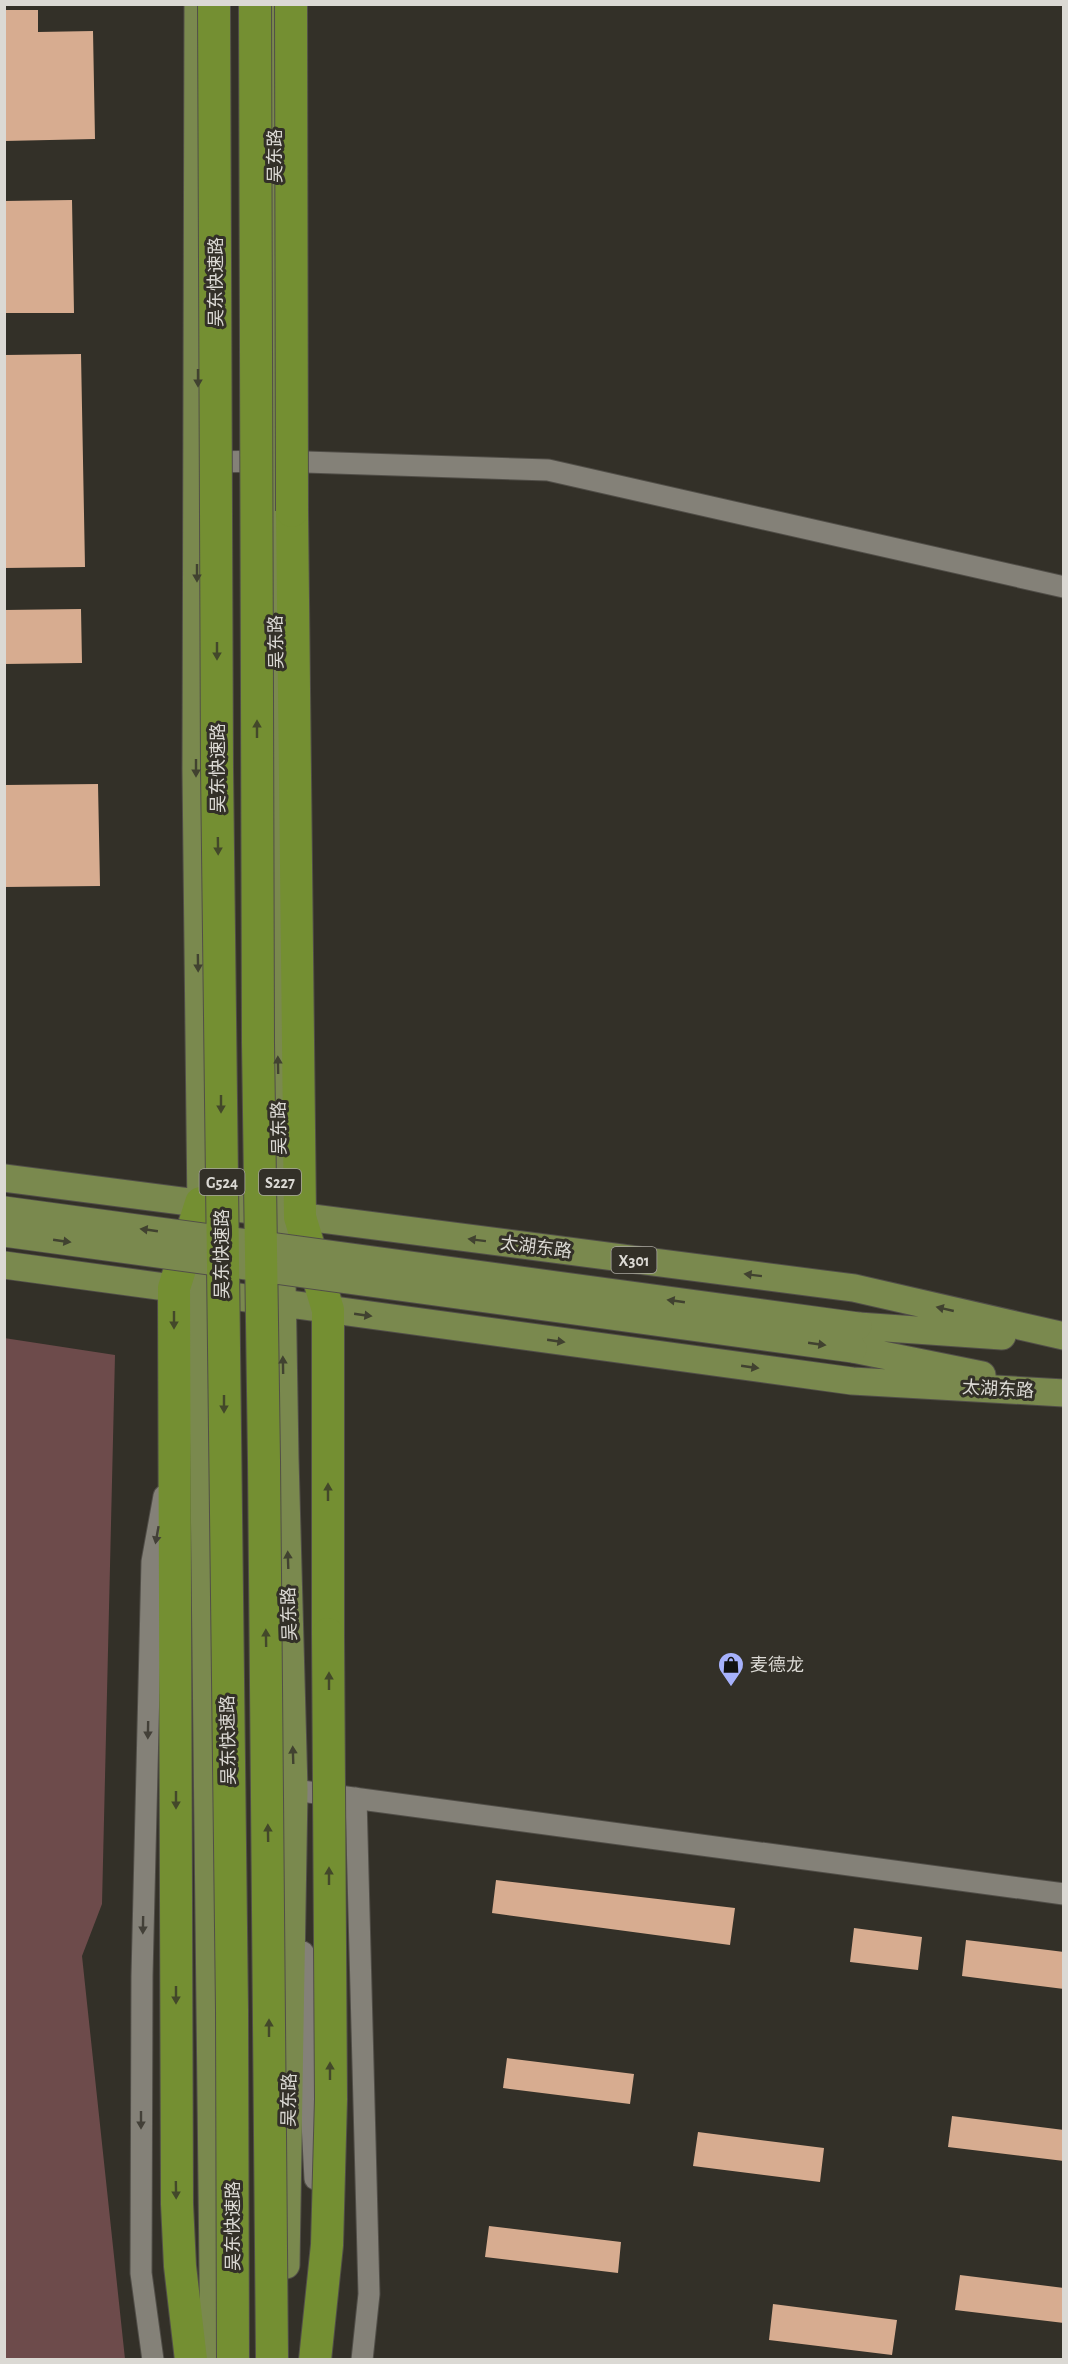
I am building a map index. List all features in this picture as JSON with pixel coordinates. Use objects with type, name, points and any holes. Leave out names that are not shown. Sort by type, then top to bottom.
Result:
[{"type":"highway","name":"吴东快速路","points":[[214,4],[218,768],[232,2010],[233,2360]]},
{"type":"highway","name":"吴东快速路","points":[[255,4],[258,983],[272,2360]]},
{"type":"highway","points":[[291,4],[290,1215],[328,1310],[331,2099],[327,2245],[315,2360]]},
{"type":"highway","points":[[190,2360],[180,2266],[177,2204],[175,1436],[187,1290],[201,1203]]},
{"type":"main road","points":[[198,4],[196,771],[201,1203]]},
{"type":"main road","name":"吴东路","points":[[274,4],[275,460],[290,1215],[282,1304],[294,1790],[284,2360]]},
{"type":"main road","name":"太湖东路","points":[[14,1180],[854,1288],[1064,1338]]},
{"type":"main road","name":"太湖东路","points":[[4,1210],[856,1338],[1064,1392]]},
{"type":"main road","name":"太湖东路","points":[[4,1233],[856,1338],[1064,1338]]},
{"type":"main road","name":"太湖东路","points":[[6,1266],[852,1381],[1064,1392]]},
{"type":"main road","points":[[187,1290],[214,2360]]},
{"type":"street","points":[[198,462],[275,460],[548,470],[1064,587]]},
{"type":"street","points":[[153,2360],[141,2273],[142,1976],[152,1562],[175,1436]]},
{"type":"street","points":[[315,2360],[317,2205],[294,1790],[1064,1894]]},
{"type":"street","points":[[356,1798],[369,2294],[362,2360]]},
{"type":"shaded area","points":[[4,1338],[115,1355],[102,1904],[82,1956],[125,2359],[5,2359]]},
{"type":"building","points":[[4,10],[38,10],[38,32],[93,31],[95,139],[4,141]]},
{"type":"building","points":[[72,200],[74,313],[4,313],[4,201]]},
{"type":"building","points":[[81,354],[85,567],[4,568],[4,355]]},
{"type":"building","points":[[81,609],[82,663],[4,664],[4,610]]},
{"type":"building","points":[[98,784],[100,886],[4,887],[4,785]]},
{"type":"building","points":[[496,1880],[735,1908],[730,1945],[492,1913]]},
{"type":"building","points":[[854,1928],[922,1937],[918,1970],[850,1962]]},
{"type":"building","points":[[966,1940],[1064,1952],[1064,1989],[962,1976]]},
{"type":"building","points":[[507,2058],[634,2074],[630,2104],[503,2088]]},
{"type":"building","points":[[952,2116],[1064,2130],[1064,2161],[948,2147]]},
{"type":"building","points":[[698,2132],[824,2148],[820,2182],[693,2166]]},
{"type":"building","points":[[489,2226],[621,2242],[618,2273],[485,2257]]},
{"type":"building","points":[[960,2275],[1064,2288],[1064,2323],[955,2310]]},
{"type":"building","points":[[773,2304],[897,2320],[892,2355],[769,2340]]},
{"type":"place","name":"麦德龙","points":[[731,1688]]}]
